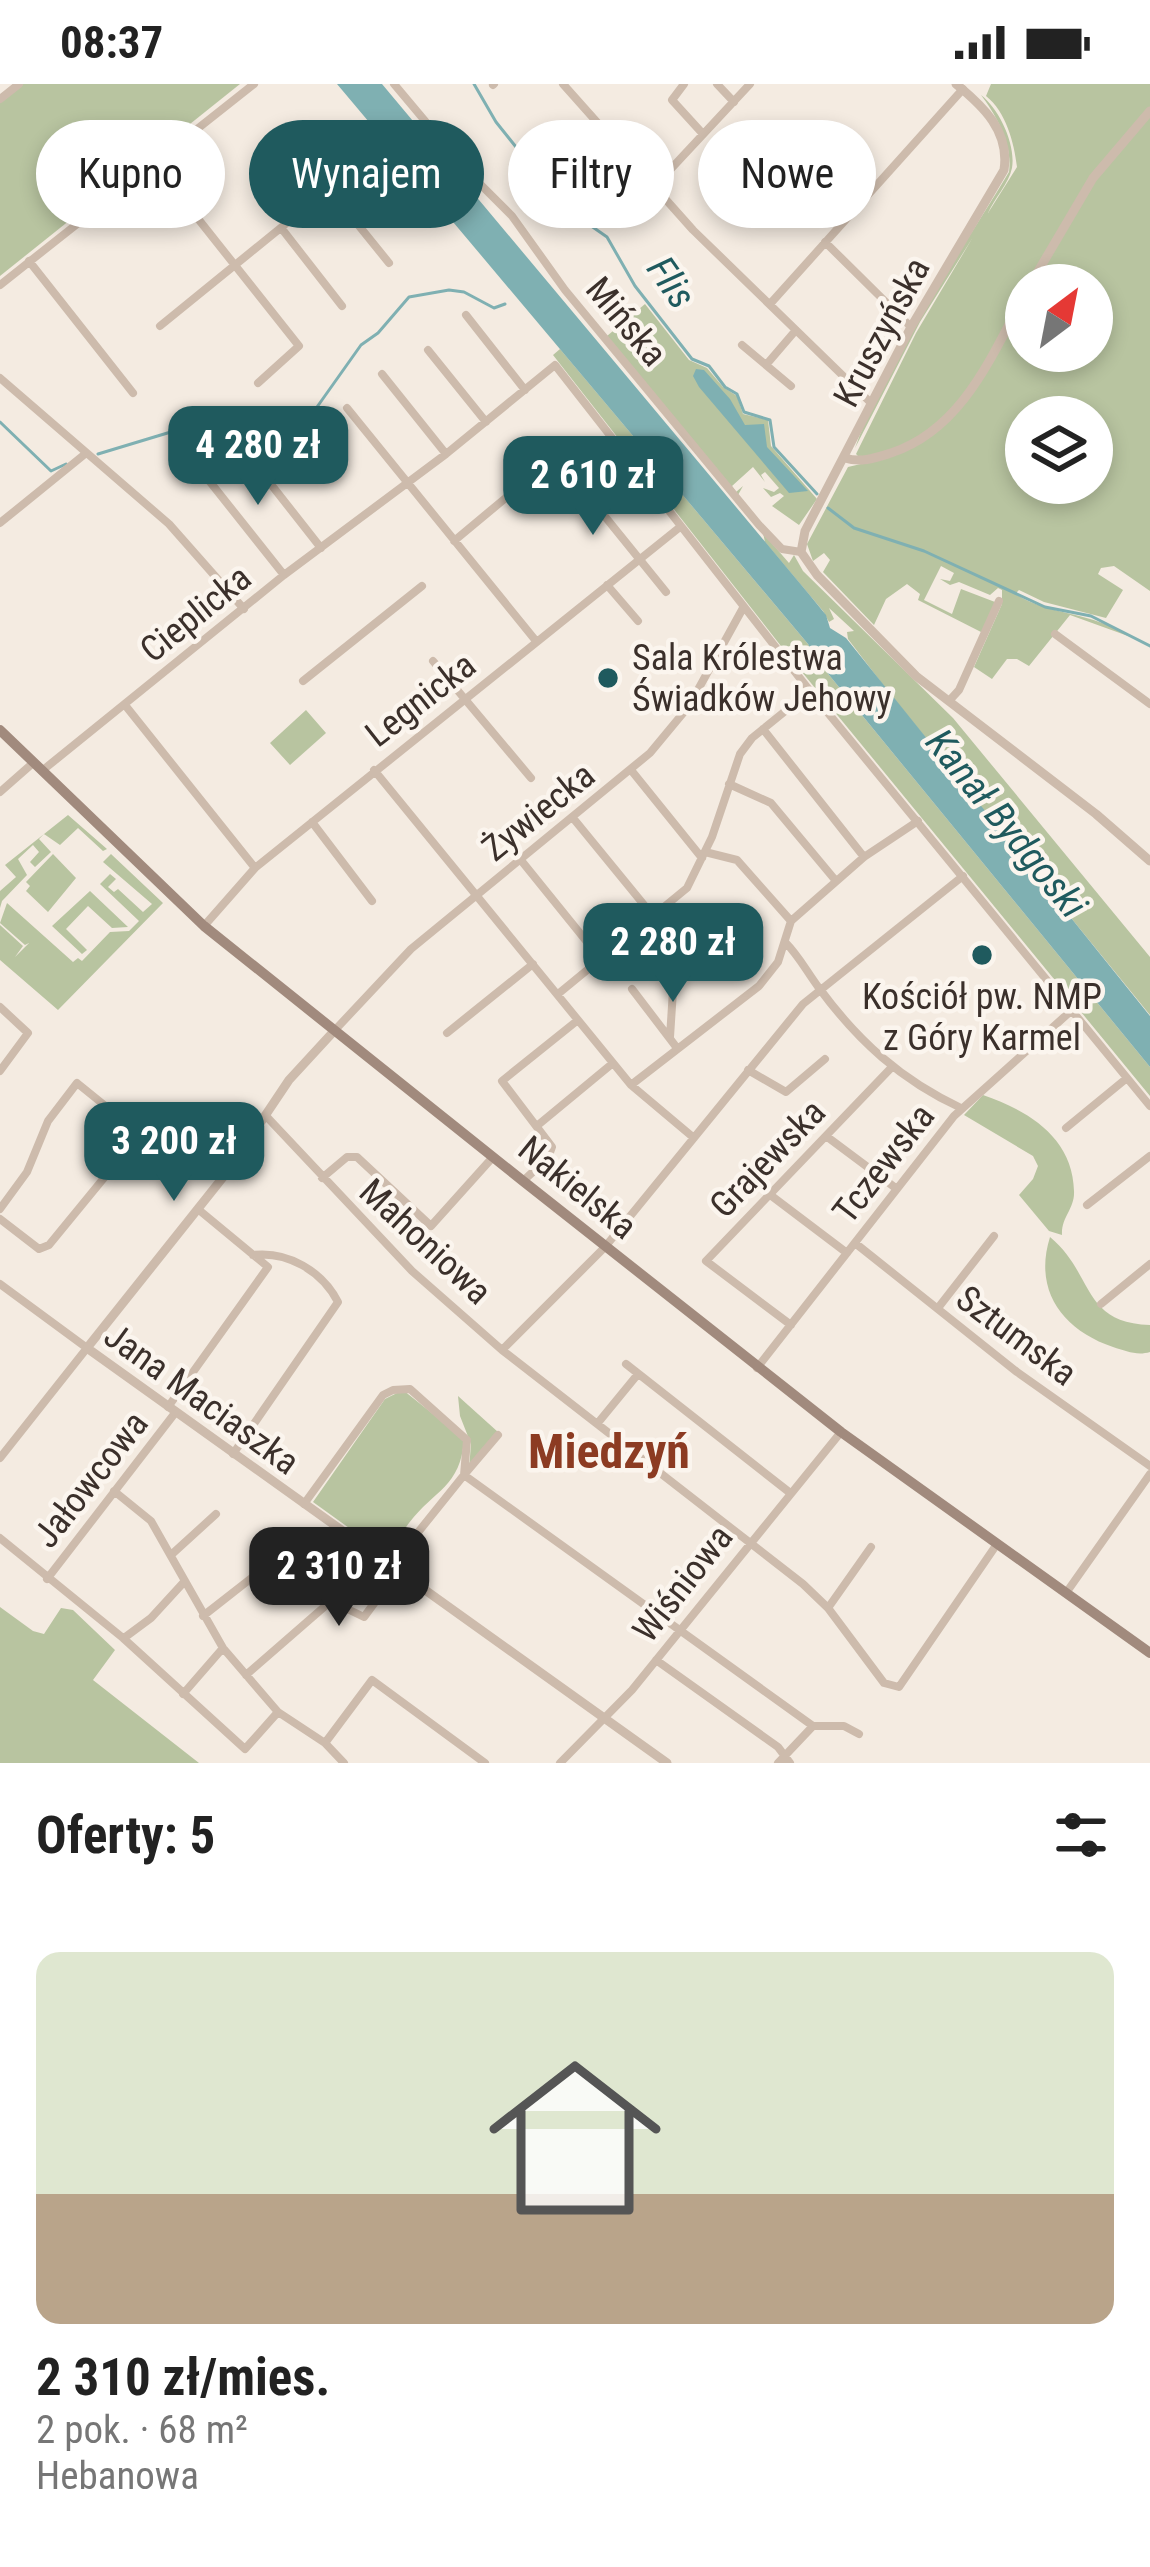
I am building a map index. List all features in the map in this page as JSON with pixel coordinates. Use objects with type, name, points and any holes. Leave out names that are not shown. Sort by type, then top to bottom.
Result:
[{"type":"main road","name":"Nakielska","points":[[0,730],[204,926],[757,1368],[1150,1652]]},
{"type":"street","points":[[0,99],[19,84]]},
{"type":"street","points":[[207,120],[254,84]]},
{"type":"street","name":"Mińska","points":[[394,84],[466,171],[512,216],[565,290],[783,550],[801,552],[808,566],[843,602],[948,702],[1096,814],[1150,862]]},
{"type":"street","points":[[563,84],[595,120]]},
{"type":"street","points":[[684,84],[672,100],[698,129]]},
{"type":"street","points":[[717,84],[734,102]]},
{"type":"street","points":[[717,120],[750,84]]},
{"type":"street","points":[[770,304],[964,90],[980,86]]},
{"type":"street","name":"Kruszyńska","points":[[801,552],[803,535],[911,327],[1006,164],[993,119],[964,90]]},
{"type":"street","points":[[1043,264],[1093,178],[1150,111]]},
{"type":"street","points":[[674,165],[698,139]]},
{"type":"street","points":[[674,207],[871,403]]},
{"type":"street","points":[[0,285],[70,228]]},
{"type":"street","points":[[207,228],[299,346],[257,383]]},
{"type":"street","points":[[361,228],[388,262]]},
{"type":"street","points":[[160,326],[282,229],[342,306]]},
{"type":"street","points":[[825,242],[911,327]]},
{"type":"street","points":[[29,261],[134,393]]},
{"type":"street","points":[[466,315],[525,390]]},
{"type":"street","points":[[845,458],[862,460],[887,454],[941,426],[967,396],[1005,329]]},
{"type":"street","points":[[766,365],[796,330]]},
{"type":"street","points":[[742,345],[791,386]]},
{"type":"street","points":[[428,350],[486,422]]},
{"type":"street","name":"Cieplicka","points":[[0,792],[125,705],[555,365],[680,527]]},
{"type":"street","points":[[382,374],[446,454]]},
{"type":"street","points":[[0,378],[170,524],[244,608]]},
{"type":"street","points":[[347,408],[536,641]]},
{"type":"street","points":[[244,450],[321,548]]},
{"type":"street","points":[[0,523],[85,454]]},
{"type":"street","points":[[454,541],[556,456],[667,592]]},
{"type":"street","points":[[199,468],[284,575]]},
{"type":"street","points":[[680,527],[1150,1106]]},
{"type":"street","name":"Legnicka","points":[[204,926],[255,868],[680,527]]},
{"type":"street","points":[[608,584],[638,621]]},
{"type":"street","points":[[303,681],[422,586]]},
{"type":"street","points":[[948,702],[959,691],[999,601]]},
{"type":"street","name":"Żywiecka","points":[[335,1030],[393,964],[665,738],[689,706],[743,608]]},
{"type":"street","points":[[1055,634],[1150,704]]},
{"type":"street","points":[[434,661],[531,778]]},
{"type":"street","points":[[558,994],[687,888],[712,837],[740,754],[810,691]]},
{"type":"street","points":[[125,705],[255,868]]},
{"type":"street","points":[[763,729],[864,857]]},
{"type":"street","points":[[374,770],[631,1085],[694,1138]]},
{"type":"street","points":[[632,770],[704,856]]},
{"type":"street","points":[[729,784],[768,800],[836,881]]},
{"type":"street","points":[[572,818],[676,944],[670,1037]]},
{"type":"street","points":[[631,1085],[768,977],[791,922],[864,857],[918,821]]},
{"type":"street","points":[[311,822],[373,901]]},
{"type":"street","points":[[712,837],[721,854]]},
{"type":"street","points":[[704,856],[721,854],[742,864],[791,922]]},
{"type":"street","points":[[520,860],[600,958]]},
{"type":"street","points":[[502,1350],[605,1247],[819,989],[963,876]]},
{"type":"street","points":[[785,942],[854,1032],[891,1068],[961,1108]]},
{"type":"street","points":[[447,1033],[532,964]]},
{"type":"street","points":[[632,989],[677,1048]]},
{"type":"street","points":[[0,1007],[28,1033],[0,1071]]},
{"type":"street","name":"Tczewska","points":[[757,1368],[961,1108],[1072,1010]]},
{"type":"street","points":[[523,1181],[552,1152],[538,1125],[502,1081],[578,1020]]},
{"type":"street","points":[[0,1458],[199,1210],[289,1080],[335,1030]]},
{"type":"street","points":[[748,1070],[785,1092],[825,1059]]},
{"type":"street","points":[[538,1125],[613,1063]]},
{"type":"street","name":"Grajewska","points":[[790,1325],[706,1261],[891,1068]]},
{"type":"street","points":[[1066,1128],[1127,1078]]},
{"type":"street","points":[[0,1209],[27,1172],[48,1120],[77,1083],[140,1134],[49,1245],[39,1249],[0,1220]]},
{"type":"street","name":"Mahoniowa","points":[[266,1116],[412,1271],[502,1350],[828,1609],[884,1683],[899,1687],[997,1544]]},
{"type":"street","points":[[826,1136],[897,1189]]},
{"type":"street","points":[[1087,1205],[1150,1156]]},
{"type":"street","points":[[322,1178],[347,1157],[357,1157],[431,1226],[493,1157]]},
{"type":"street","points":[[769,1194],[847,1253]]},
{"type":"street","points":[[199,1210],[268,1267]]},
{"type":"street","points":[[938,1308],[994,1236]]},
{"type":"street","name":"Sztumska","points":[[855,1243],[1150,1470]]},
{"type":"street","points":[[233,1454],[338,1302],[331,1288],[310,1270],[279,1255],[254,1255]]},
{"type":"street","name":"Jałowcowa","points":[[47,1579],[279,1255]]},
{"type":"street","points":[[1101,1304],[1150,1264]]},
{"type":"street","name":"Jana Maciaszka","points":[[0,1284],[667,1763]]},
{"type":"street","points":[[626,1364],[789,1492]]},
{"type":"street","points":[[597,1424],[638,1374]]},
{"type":"street","points":[[304,1504],[382,1395],[393,1390],[410,1389],[467,1440],[464,1474]]},
{"type":"street","name":"Wiśniowa","points":[[560,1763],[606,1719],[841,1432]]},
{"type":"street","points":[[246,1676],[331,1601],[364,1617],[394,1568],[498,1435]]},
{"type":"street","points":[[1066,1593],[1150,1470]]},
{"type":"street","points":[[464,1474],[813,1726],[844,1726],[859,1734]]},
{"type":"street","points":[[114,1491],[152,1521],[203,1616],[246,1676],[278,1712],[325,1743],[344,1763]]},
{"type":"street","points":[[171,1555],[216,1514]]},
{"type":"street","points":[[0,1538],[78,1599],[245,1749],[278,1712]]},
{"type":"street","points":[[828,1609],[871,1547]]},
{"type":"street","points":[[203,1616],[277,1558]]},
{"type":"street","points":[[123,1638],[152,1618],[184,1582]]},
{"type":"street","points":[[183,1694],[223,1648]]},
{"type":"street","points":[[656,1660],[784,1760],[813,1726]]},
{"type":"street","points":[[325,1743],[372,1680],[485,1763]]},
{"type":"green space","points":[[22,84],[240,84],[195,120],[36,120],[36,228],[60,228],[0,276],[0,102]]},
{"type":"green space","points":[[991,84],[1150,84],[1150,591],[1114,566],[1101,568],[1098,574],[1123,590],[1106,618],[1044,602],[1019,590],[1015,594],[1028,601],[1100,622],[1128,636],[1070,615],[1029,666],[1007,659],[992,679],[974,667],[1002,604],[1002,590],[990,595],[959,582],[950,585],[940,579],[950,581],[954,573],[941,566],[924,600],[952,614],[961,589],[995,602],[983,633],[918,600],[920,594],[907,584],[886,599],[874,625],[823,572],[830,560],[824,553],[813,561],[807,544],[848,467],[865,463],[856,454],[916,333],[973,237],[920,322],[855,448],[887,377],[1009,172],[1006,141],[981,95],[1005,128],[1013,159],[1008,179],[988,213],[1017,167],[1008,128],[986,96]]},
{"type":"green space","points":[[645,304],[689,360],[707,368],[737,396],[743,414],[768,420],[771,446],[817,499],[799,525],[772,506],[784,496],[771,497],[763,488],[774,492],[779,488],[765,472],[761,475],[765,482],[753,467],[732,486],[736,492],[743,486],[738,495],[607,336]]},
{"type":"green space","points":[[560,349],[808,644],[1150,1067],[1150,1096],[788,655],[553,355]]},
{"type":"green space","points":[[763,533],[789,563],[794,555],[803,571],[953,718],[1150,957],[1150,1015],[967,790],[968,784],[964,785],[891,695],[895,693],[891,688],[887,690],[848,639],[847,632],[854,631],[829,608],[834,619],[829,622],[765,542]]},
{"type":"green space","points":[[306,710],[326,733],[290,765],[270,743]]},
{"type":"green space","points":[[68,815],[107,849],[103,851],[78,828],[60,845],[44,834]]},
{"type":"green space","points":[[44,834],[39,839],[51,852],[35,867],[30,862],[39,852],[33,845],[18,859],[27,875],[0,908],[0,891],[16,877],[5,865]]},
{"type":"green space","points":[[53,854],[76,878],[48,912],[26,891],[30,886],[26,882]]},
{"type":"green space","points":[[111,854],[163,903],[58,1010],[0,960],[0,925],[23,946],[15,957],[29,943],[25,945],[0,923],[7,903],[73,962],[82,961],[110,932],[129,931],[139,921],[100,884],[110,874],[116,879],[108,887],[114,892],[118,889],[143,912],[152,904],[103,862]]},
{"type":"green space","points":[[90,891],[128,927],[112,928],[88,906],[66,929],[87,950],[82,954],[52,926]]},
{"type":"green space","points":[[983,1095],[1045,1128],[1066,1155],[1074,1197],[1062,1235],[1049,1231],[1019,1195],[1038,1166],[1033,1156],[964,1115]]},
{"type":"green space","points":[[1050,1237],[1100,1306],[1128,1322],[1150,1325],[1150,1352],[1136,1353],[1095,1340],[1067,1319],[1049,1291],[1046,1257]]},
{"type":"green space","points":[[403,1390],[464,1439],[452,1478],[409,1523],[388,1556],[313,1502],[385,1399]]},
{"type":"green space","points":[[458,1396],[498,1432],[469,1469],[471,1444]]},
{"type":"green space","points":[[0,1607],[44,1634],[61,1608],[73,1610],[115,1650],[93,1680],[199,1763],[0,1763]]},
{"type":"water","points":[[337,84],[382,84],[412,120],[367,120]]},
{"type":"water","points":[[484,206],[808,593],[830,628],[846,638],[1150,1016],[1150,1067],[808,644],[458,228],[484,228]]},
{"type":"water","points":[[696,369],[704,370],[730,399],[745,425],[764,424],[767,447],[808,491],[789,493],[699,387],[693,376]]},
{"type":"waterway","name":"Flis","points":[[474,84],[496,122],[564,207],[607,237],[635,286],[692,359],[709,366],[737,394],[744,412],[770,420],[774,447],[817,494]]},
{"type":"waterway","points":[[98,454],[184,428],[212,436],[262,439],[296,428],[361,345],[409,297],[449,290],[464,292],[494,308],[505,304]]},
{"type":"waterway","points":[[0,422],[51,471],[66,464]]},
{"type":"waterway","name":"Flis","points":[[828,508],[854,528],[924,551],[1045,607],[1091,616],[1150,646]]},
{"type":"place","name":"Sala Królestwa Świadków Jehowy","points":[[608,678]]},
{"type":"place","name":"Kościół pw. NMP z Góry Karmel","points":[[982,955]]},
{"type":"district","name":"Miedzyń","points":[[609,1451]]},
{"type":"water label","name":"Kanał Bydgoski","points":[[1007,823]]}]
